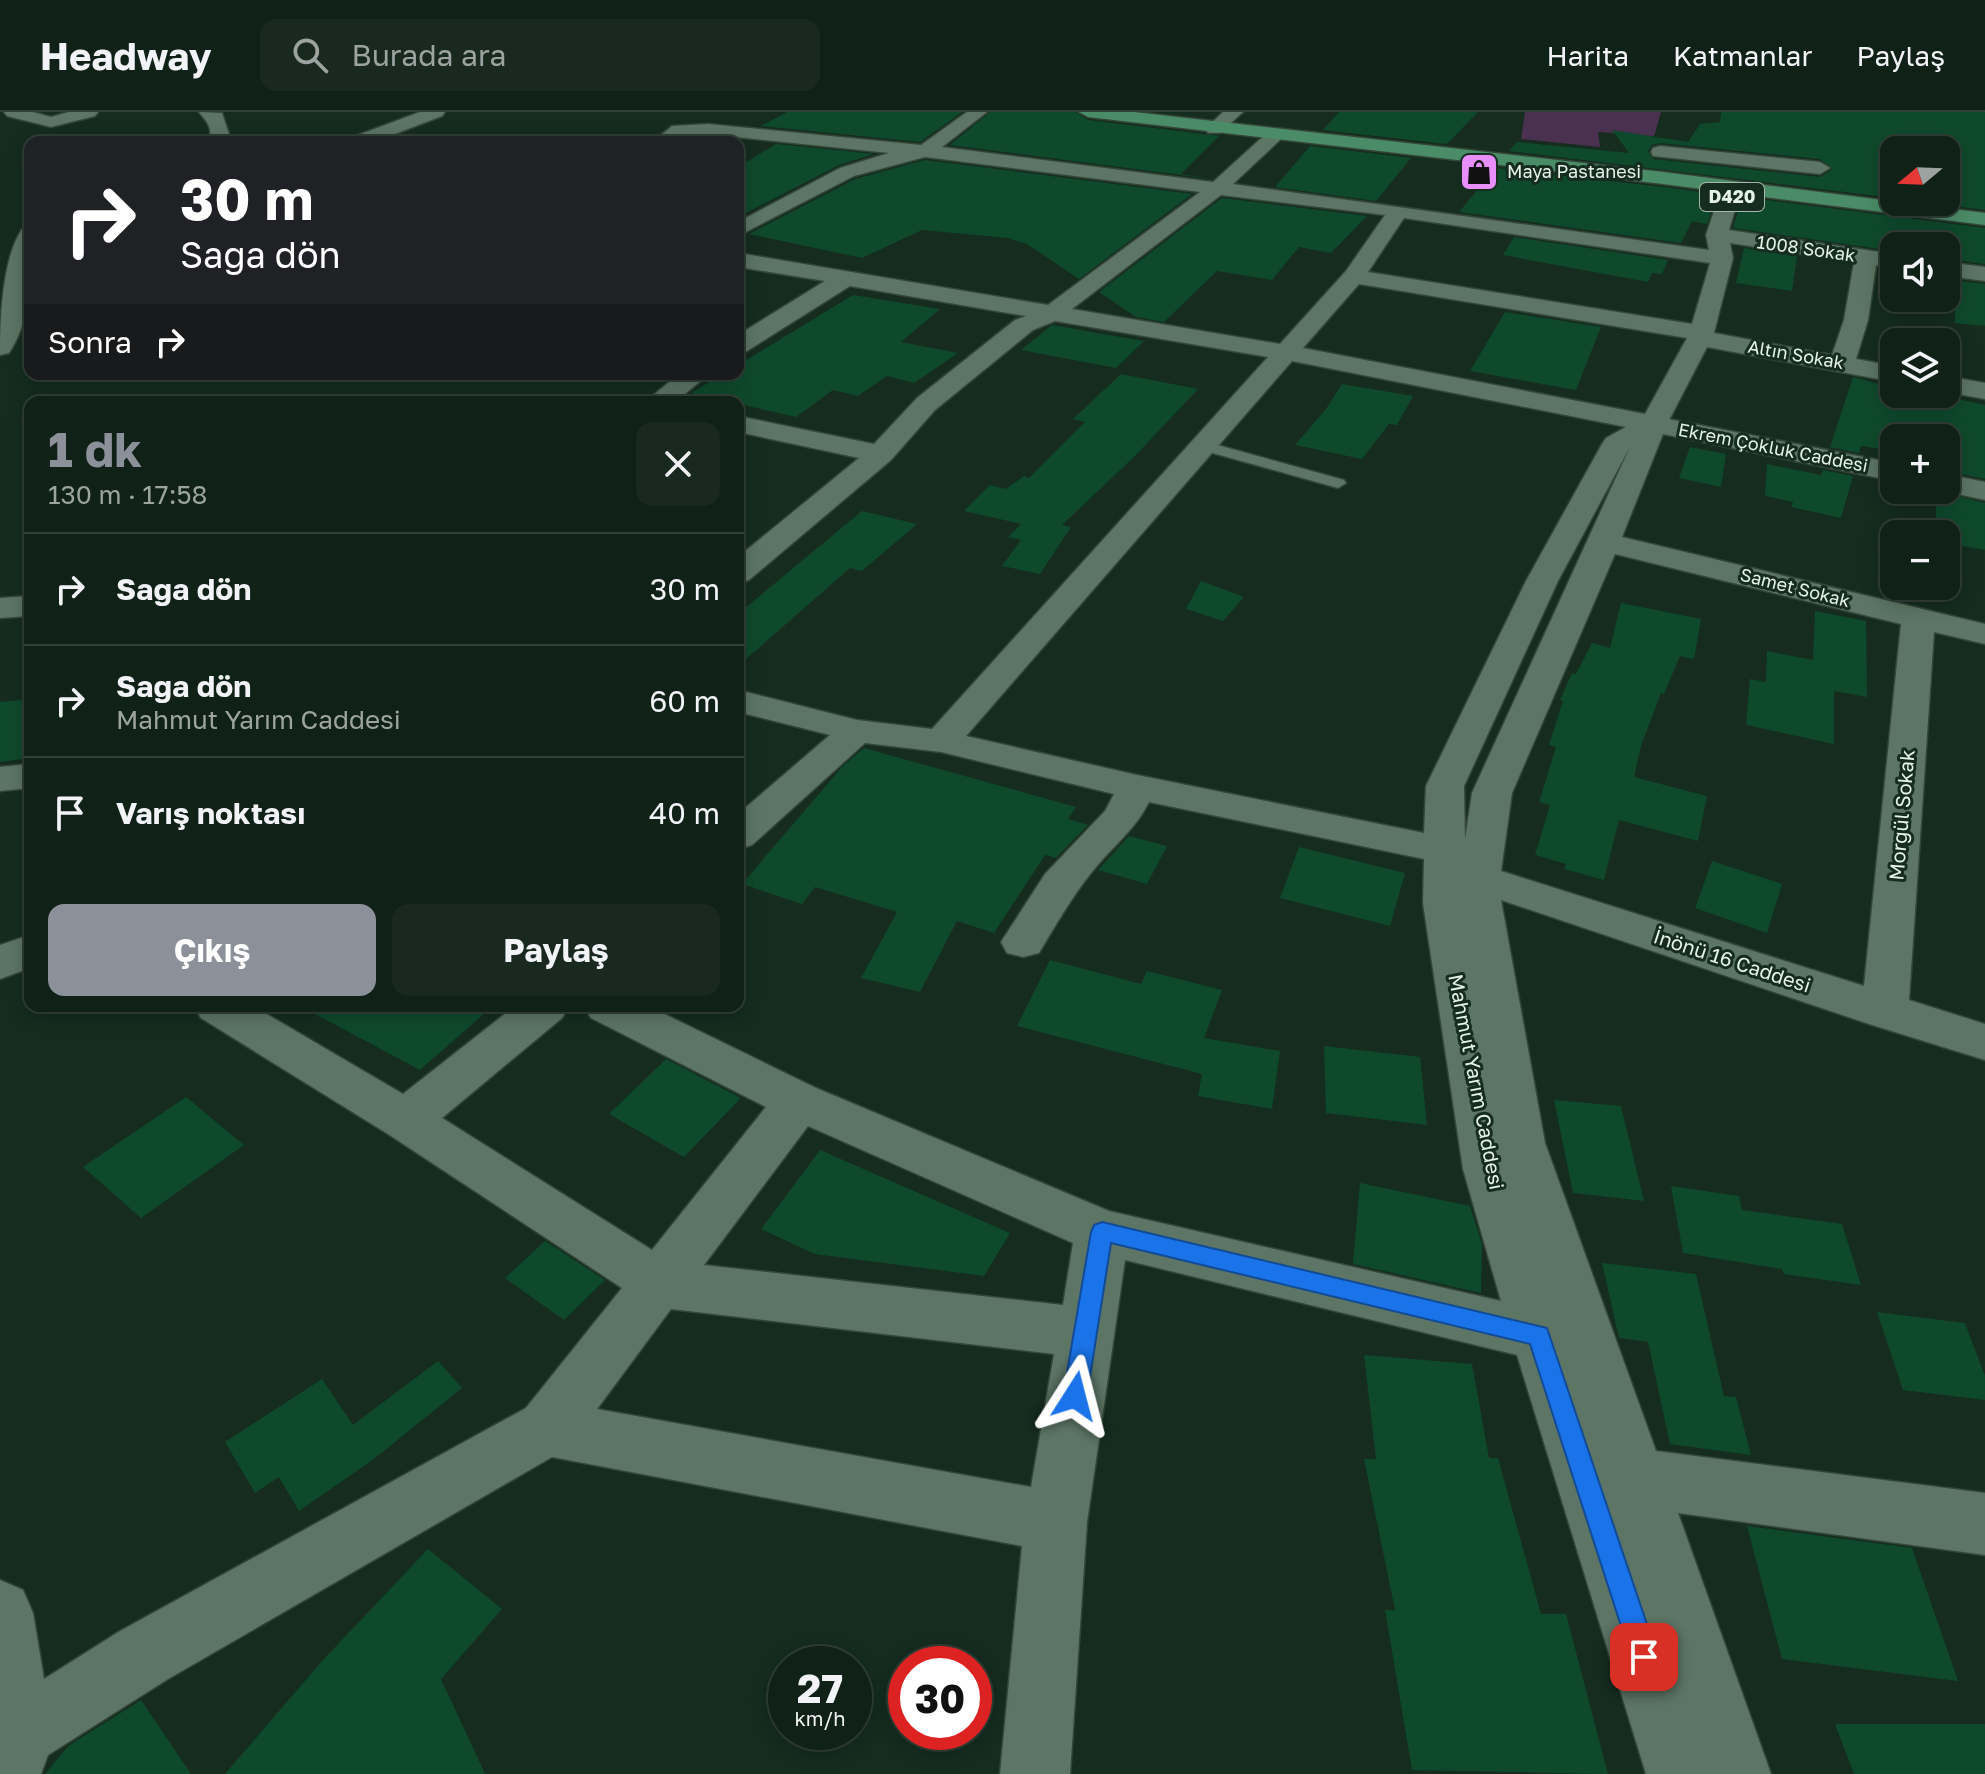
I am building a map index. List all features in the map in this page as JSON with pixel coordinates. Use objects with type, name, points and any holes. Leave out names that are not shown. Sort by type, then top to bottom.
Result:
[{"type":"main road","name":"D420","points":[[1088,112],[1214,129],[1663,178],[1985,219]]},
{"type":"main road","name":"D420","points":[[1481,158],[1729,196],[1985,230]]},
{"type":"street","points":[[13,112],[51,122],[89,112]]},
{"type":"street","points":[[208,112],[216,117],[220,136]]},
{"type":"street","points":[[373,136],[436,112]]},
{"type":"street","points":[[670,136],[678,130],[708,129],[745,112]]},
{"type":"street","points":[[744,227],[847,172],[925,151],[978,112]]},
{"type":"street","points":[[1214,129],[1234,112]]},
{"type":"street","name":"1008 Sokak","points":[[708,129],[925,151],[1398,211],[1720,247],[1880,259]]},
{"type":"street","points":[[744,568],[881,454],[926,404],[1024,325],[1051,314],[1216,189],[1275,135]]},
{"type":"street","points":[[1663,178],[1660,145],[1820,168]]},
{"type":"street","name":"Mahmut Yarım Caddesi","points":[[1681,1774],[1539,1335],[1489,1169],[1444,903],[1605,542],[1653,424],[1700,335],[1729,196]]},
{"type":"street","points":[[941,741],[1288,353],[1354,276],[1398,211]]},
{"type":"street","points":[[0,243],[24,239]]},
{"type":"street","points":[[1842,364],[1856,320],[1866,257]]},
{"type":"street","name":"Ekrem Çokluk Caddesi","points":[[744,261],[1288,353],[1880,469]]},
{"type":"street","points":[[0,348],[9,332],[24,262]]},
{"type":"street","points":[[1960,271],[1985,274]]},
{"type":"street","name":"Altın Sokak","points":[[1354,276],[1700,335],[1880,371]]},
{"type":"street","points":[[744,342],[846,278]]},
{"type":"street","points":[[666,396],[688,380]]},
{"type":"street","points":[[1960,387],[1985,391]]},
{"type":"street","name":"Mahmut Yarım Caddesi","points":[[1653,424],[1616,444],[1542,581],[1445,786],[1462,864],[1478,888],[1520,1143],[1736,1774]]},
{"type":"street","points":[[744,425],[881,454]]},
{"type":"street","points":[[1960,486],[1985,491]]},
{"type":"street","name":"Samet Sokak","points":[[1605,542],[1985,634]]},
{"type":"street","points":[[0,608],[24,606]]},
{"type":"street","name":"Morgül Sokak","points":[[1885,1012],[1918,618]]},
{"type":"street","name":"İnönü 16 Caddesi","points":[[744,703],[857,731],[941,741],[1462,864],[1885,1012],[1985,1042]]},
{"type":"street","points":[[744,831],[857,731]]},
{"type":"street","points":[[0,779],[24,777]]},
{"type":"street","points":[[1023,942],[1060,884],[1121,818],[1137,787]]},
{"type":"street","points":[[0,963],[24,953]]},
{"type":"street","points":[[227,1012],[406,1120],[661,1284],[1085,1333]]},
{"type":"street","points":[[406,1120],[539,1012]]},
{"type":"street","points":[[619,1012],[799,1101],[1102,1232],[1539,1335]]},
{"type":"street","points":[[9,1751],[144,1655],[547,1428],[799,1101]]},
{"type":"street","points":[[1035,1774],[1056,1522],[1102,1232]]},
{"type":"street","points":[[547,1428],[1056,1522]]},
{"type":"street","points":[[1634,1478],[1985,1524]]},
{"type":"street","points":[[0,1613],[9,1751]]},
{"type":"lane","points":[[1203,446],[1338,483]]},
{"type":"shaded area","points":[[1525,112],[1661,112],[1654,136],[1598,132],[1600,147],[1521,139]]},
{"type":"building","points":[[787,112],[962,112],[920,142],[761,126]]},
{"type":"building","points":[[990,112],[1076,112],[1088,120],[1219,136],[1181,174],[1212,179],[950,145]]},
{"type":"building","points":[[1339,112],[1478,112],[1447,144],[1323,130]]},
{"type":"building","points":[[1721,112],[1985,112],[1985,210],[1960,207],[1960,136],[1880,136],[1880,196],[1509,151],[1517,142],[1629,153],[1612,130],[1688,142],[1700,124],[1720,122]],"holes":[[[1660,143],[1820,159],[1833,169],[1820,177],[1653,159],[1648,151],[1652,145]]]},
{"type":"building","points":[[776,144],[874,154],[839,165],[744,214],[744,163]]},
{"type":"building","points":[[1310,146],[1411,158],[1376,201],[1275,187]]},
{"type":"building","points":[[925,160],[1192,194],[1079,279],[1027,244],[1008,238],[922,230],[862,258],[749,234],[855,179]]},
{"type":"building","points":[[1496,168],[1717,194],[1707,224],[1692,221],[1681,243],[1459,212]]},
{"type":"building","points":[[1742,197],[1985,228],[1985,264],[1960,261],[1960,232],[1880,232],[1880,249],[1733,228]]},
{"type":"building","points":[[1222,198],[1367,216],[1331,253],[1299,247],[1272,280],[1217,271],[1164,322],[1136,317],[1099,292]]},
{"type":"building","points":[[1514,237],[1668,260],[1662,274],[1652,273],[1648,282],[1503,255]]},
{"type":"building","points":[[1744,248],[1797,256],[1792,291],[1736,283]]},
{"type":"building","points":[[1960,281],[1985,284],[1985,326],[1955,323],[1955,312],[1960,312]]},
{"type":"building","points":[[853,295],[940,309],[901,342],[958,353],[914,383],[887,376],[858,396],[833,390],[796,417],[744,405],[744,396],[691,393],[713,380],[744,380],[744,361]]},
{"type":"building","points":[[1505,312],[1601,327],[1576,390],[1470,371]]},
{"type":"building","points":[[1052,325],[1144,341],[1116,368],[1021,350]]},
{"type":"building","points":[[1121,374],[1198,389],[1135,456],[1062,525],[1071,527],[1040,574],[1002,566],[1021,540],[1008,537],[1021,524],[964,511],[990,485],[1006,489],[1024,476],[1029,478],[1085,422],[1073,419]]},
{"type":"building","points":[[1853,377],[1880,384],[1880,408],[1960,408],[1960,399],[1985,405],[1985,479],[1960,474],[1960,424],[1880,424],[1880,449],[1861,446],[1859,453],[1830,447]]},
{"type":"building","points":[[1342,384],[1413,396],[1397,425],[1389,424],[1362,459],[1295,445],[1326,409]]},
{"type":"building","points":[[1690,447],[1726,454],[1721,487],[1679,478]]},
{"type":"building","points":[[1767,464],[1821,475],[1823,470],[1853,476],[1841,518],[1791,507],[1793,502],[1765,496]]},
{"type":"building","points":[[1960,496],[1985,503],[1985,550],[1960,546],[1960,520],[1936,520],[1936,504],[1960,504]]},
{"type":"building","points":[[862,511],[917,524],[862,571],[850,568],[744,661],[744,609]]},
{"type":"building","points":[[1201,581],[1244,597],[1223,621],[1186,609]]},
{"type":"building","points":[[1621,603],[1701,619],[1694,659],[1680,656],[1664,694],[1661,693],[1641,746],[1634,777],[1707,796],[1698,841],[1619,820],[1604,880],[1564,869],[1566,864],[1535,855],[1550,805],[1539,802],[1556,747],[1549,745],[1563,701],[1560,700],[1572,673],[1576,674],[1592,643],[1610,648]]},
{"type":"building","points":[[1815,611],[1866,621],[1867,697],[1834,691],[1834,744],[1746,725],[1750,679],[1766,682],[1767,651],[1813,660]]},
{"type":"building","points":[[24,700],[24,759],[0,762],[0,702]]},
{"type":"building","points":[[864,748],[1076,807],[1068,819],[1088,825],[1056,858],[1045,855],[994,933],[957,921],[920,992],[861,978],[897,912],[815,887],[802,904],[744,885],[842,767]]},
{"type":"building","points":[[1129,836],[1167,846],[1147,884],[1098,870]]},
{"type":"building","points":[[1299,847],[1405,873],[1390,926],[1280,898]]},
{"type":"building","points":[[1712,861],[1782,884],[1767,933],[1695,908]]},
{"type":"building","points":[[1050,960],[1141,984],[1147,971],[1222,990],[1204,1038],[1280,1051],[1272,1109],[1198,1096],[1202,1074],[1017,1026]]},
{"type":"building","points":[[311,1012],[486,1012],[420,1070]]},
{"type":"building","points":[[1324,1046],[1420,1057],[1427,1125],[1326,1113]]},
{"type":"building","points":[[666,1059],[741,1098],[684,1157],[609,1114]]},
{"type":"building","points":[[186,1097],[244,1145],[141,1218],[83,1167]]},
{"type":"building","points":[[1554,1100],[1621,1106],[1644,1201],[1573,1193]]},
{"type":"building","points":[[820,1150],[1010,1233],[984,1276],[815,1254],[761,1229]]},
{"type":"building","points":[[1360,1183],[1470,1206],[1482,1244],[1481,1293],[1353,1264]]},
{"type":"building","points":[[1671,1186],[1739,1196],[1742,1210],[1842,1224],[1861,1285],[1784,1274],[1782,1269],[1683,1253]]},
{"type":"building","points":[[545,1241],[605,1280],[564,1320],[505,1278]]},
{"type":"building","points":[[1602,1263],[1696,1274],[1724,1396],[1736,1397],[1751,1455],[1670,1444],[1648,1342],[1619,1338]]},
{"type":"building","points":[[1877,1312],[1965,1323],[1985,1376],[1985,1400],[1903,1390]]},
{"type":"building","points":[[1364,1355],[1472,1364],[1489,1458],[1498,1458],[1541,1614],[1566,1614],[1608,1774],[1412,1770],[1385,1610],[1395,1610],[1364,1459],[1376,1459]]},
{"type":"building","points":[[438,1361],[462,1388],[374,1459],[299,1511],[279,1477],[255,1493],[225,1442],[322,1379],[353,1425]]},
{"type":"building","points":[[1747,1526],[1912,1548],[1958,1681],[1782,1659]]},
{"type":"building","points":[[428,1549],[502,1609],[441,1679],[485,1774],[225,1774],[322,1661]]},
{"type":"building","points":[[141,1700],[191,1774],[45,1774],[68,1746]]},
{"type":"building","points":[[1835,1724],[1985,1724],[1985,1774],[1854,1774]]},
{"type":"place","name":"Maya Pastanesi","points":[[1479,172]]},
{"type":"route","points":[[1075,1396],[1102,1232],[1539,1335],[1644,1657]]}]
